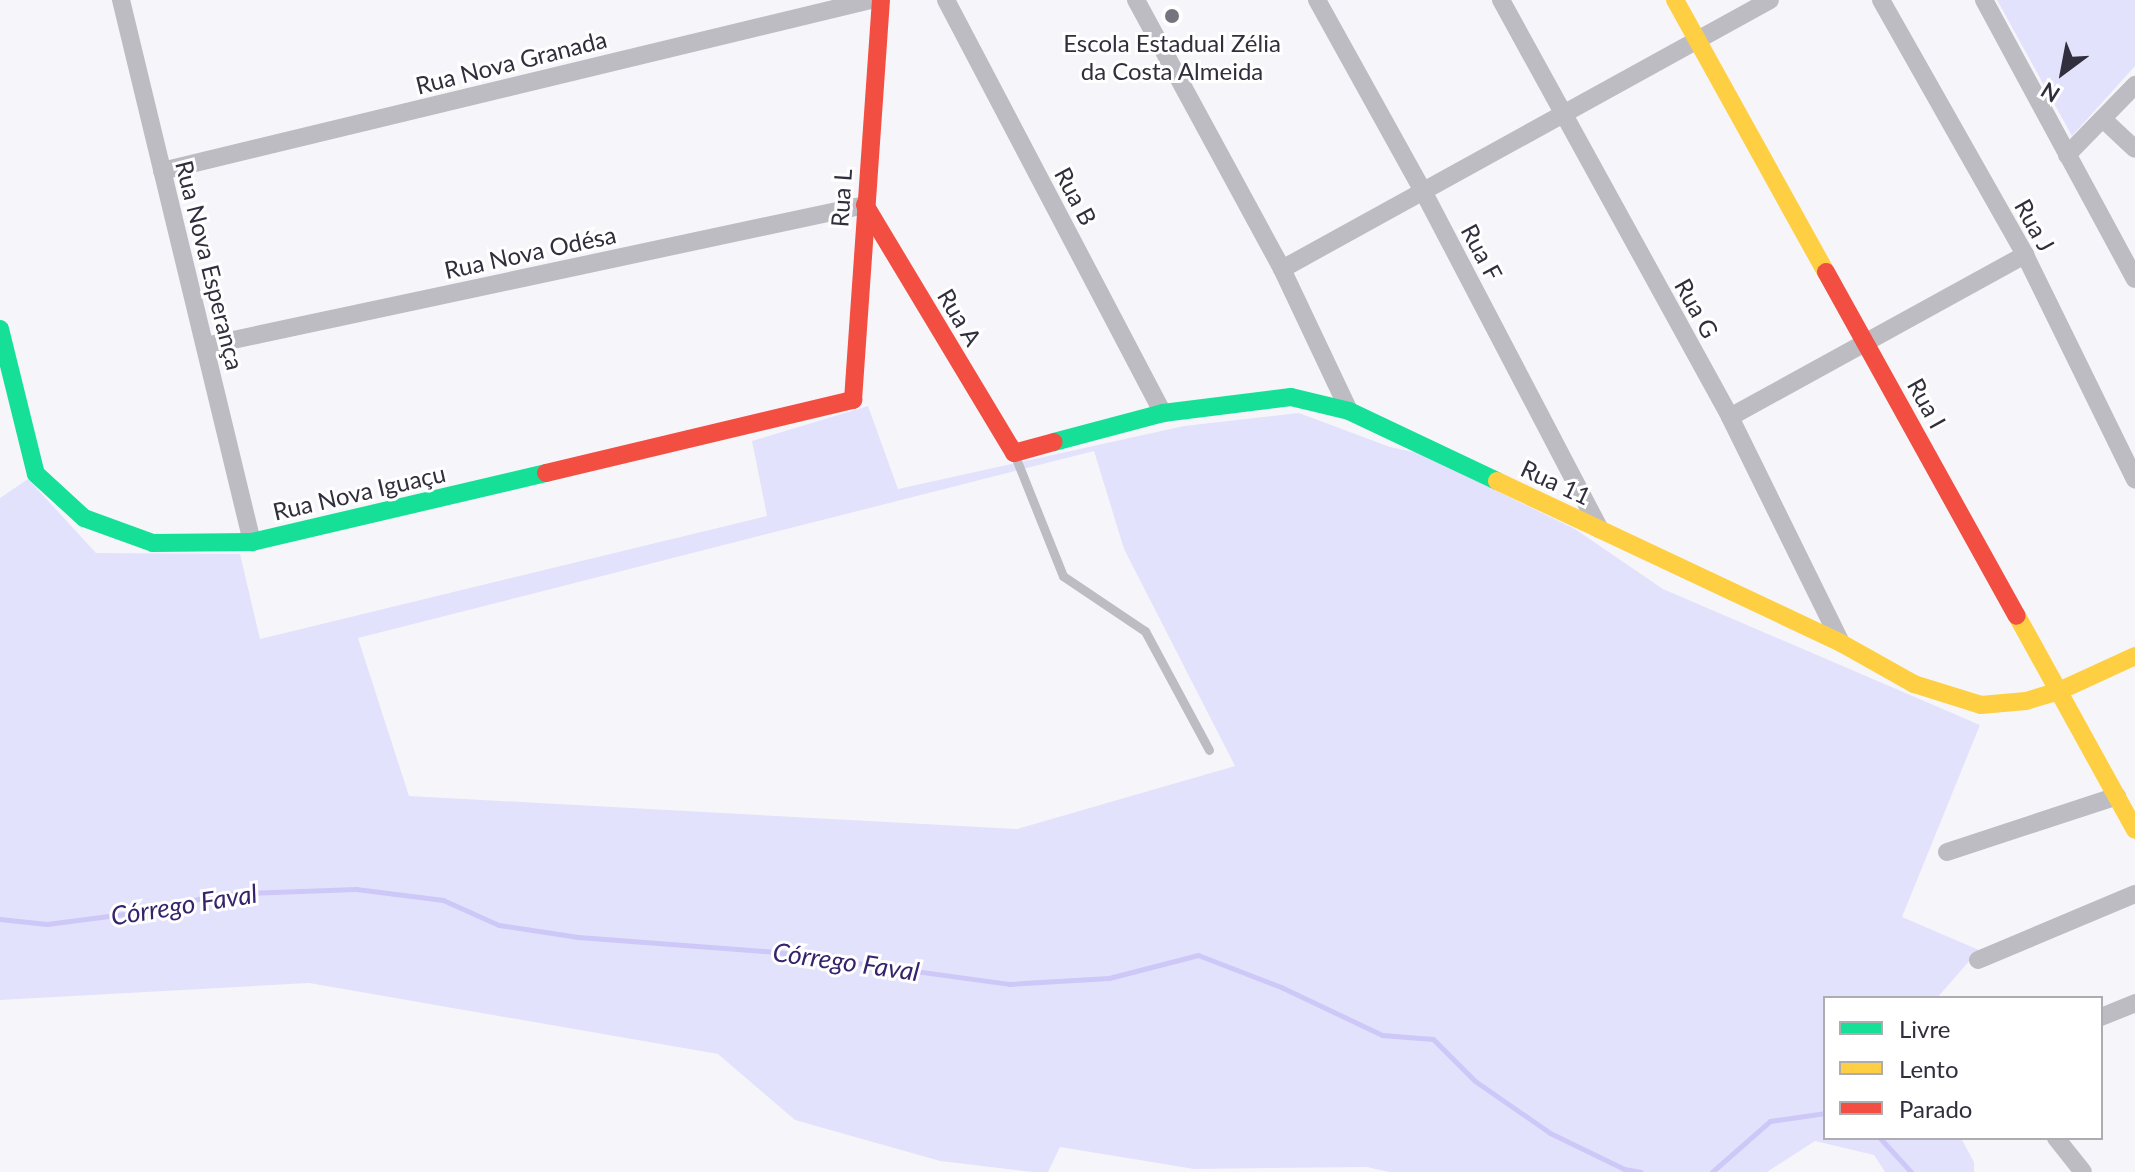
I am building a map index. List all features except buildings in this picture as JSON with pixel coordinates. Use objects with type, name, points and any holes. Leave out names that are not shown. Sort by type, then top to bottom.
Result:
[{"type":"street","name":"Rua Nova Esperança","points":[[121,0],[252,542]]},
{"type":"street","name":"Rua Nova Granada","points":[[162,171],[871,0]]},
{"type":"street","name":"Rua L","points":[[853,400],[881,0]]},
{"type":"street","name":"Rua B","points":[[946,0],[1163,413]]},
{"type":"street","points":[[1136,0],[1282,269],[1349,411]]},
{"type":"street","name":"Rua F","points":[[1317,0],[1423,191],[1600,529]]},
{"type":"street","name":"Rua G","points":[[1501,0],[1730,417],[1841,643]]},
{"type":"street","name":"Rua I","points":[[1675,0],[2135,830]]},
{"type":"street","points":[[1282,269],[1770,0]]},
{"type":"street","name":"Rua J","points":[[1881,0],[2025,255],[2135,480]]},
{"type":"street","points":[[1984,0],[2135,279]]},
{"type":"street","points":[[2067,155],[2135,85]]},
{"type":"street","points":[[2104,120],[2135,149]]},
{"type":"street","name":"Rua Nova Odésa","points":[[205,346],[865,205]]},
{"type":"street","name":"Rua A","points":[[865,205],[1014,453]]},
{"type":"street","points":[[1730,417],[1865,340],[2025,255]]},
{"type":"street","name":"Rua Nova Iguaçu","points":[[0,329],[36,474],[84,518],[153,543],[252,542],[853,400]]},
{"type":"street","name":"Rua 11","points":[[1014,453],[1163,413],[1291,397],[1349,411],[1841,643],[1914,684],[1981,705],[2026,701],[2059,691],[2135,656]]},
{"type":"street","points":[[1947,852],[2117,796]]},
{"type":"street","points":[[1978,960],[2135,894]]},
{"type":"street","points":[[2103,1016],[2135,1003]]},
{"type":"street","points":[[2058,1140],[2083,1172]]},
{"type":"lane","points":[[1014,453],[1063,576],[1145,631],[1209,750]]},
{"type":"shaded area","points":[[1997,0],[2135,0],[2135,66],[2072,136]]},
{"type":"shaded area","points":[[868,406],[898,489],[1184,426],[1299,413],[1390,447],[1419,453],[1575,529],[1663,589],[1980,725],[1902,917],[1979,950],[1939,996],[1823,996],[1823,1140],[1962,1140],[1974,1162],[1974,1172],[1885,1172],[1874,1155],[1815,1141],[1767,1172],[1389,1172],[1367,1167],[1194,1169],[1060,1147],[1048,1172],[1033,1172],[940,1161],[795,1120],[718,1054],[309,983],[0,1000],[0,498],[28,479],[96,553],[240,554],[260,639],[767,516],[752,441]],"holes":[[[1094,451],[1124,549],[1235,766],[1017,829],[409,796],[358,638]]]},
{"type":"waterway","name":"Córrego Faval","points":[[0,919],[47,924],[147,911],[220,894],[356,889],[443,900],[499,925],[578,937],[776,952],[1009,984],[1109,978],[1198,955],[1281,987],[1382,1035],[1433,1039],[1475,1081],[1550,1133],[1624,1169],[1641,1172]]},
{"type":"waterway","name":"Córrego Faval","points":[[1712,1172],[1770,1121],[1823,1113]]},
{"type":"waterway","name":"Córrego Faval","points":[[1882,1140],[1911,1172]]},
{"type":"traffic: fast","points":[[0,329],[36,474],[84,518],[153,543],[252,542],[546,473]]},
{"type":"traffic: fast","points":[[1054,442],[1163,413],[1291,397],[1349,411],[1497,481]]},
{"type":"traffic: slow","points":[[1675,0],[1826,272]]},
{"type":"traffic: slow","points":[[1497,481],[1841,643],[1914,684],[1981,705],[2026,701],[2059,691],[2135,656]]},
{"type":"traffic: slow","points":[[2017,616],[2135,830]]},
{"type":"traffic: jam","points":[[546,473],[853,400],[881,0]]},
{"type":"traffic: jam","points":[[865,205],[1014,453],[1054,442]]},
{"type":"traffic: jam","points":[[1826,272],[2017,616]]},
{"type":"place","name":"Escola Estadual Zélia da Costa Almeida","points":[[1172,16]]}]
